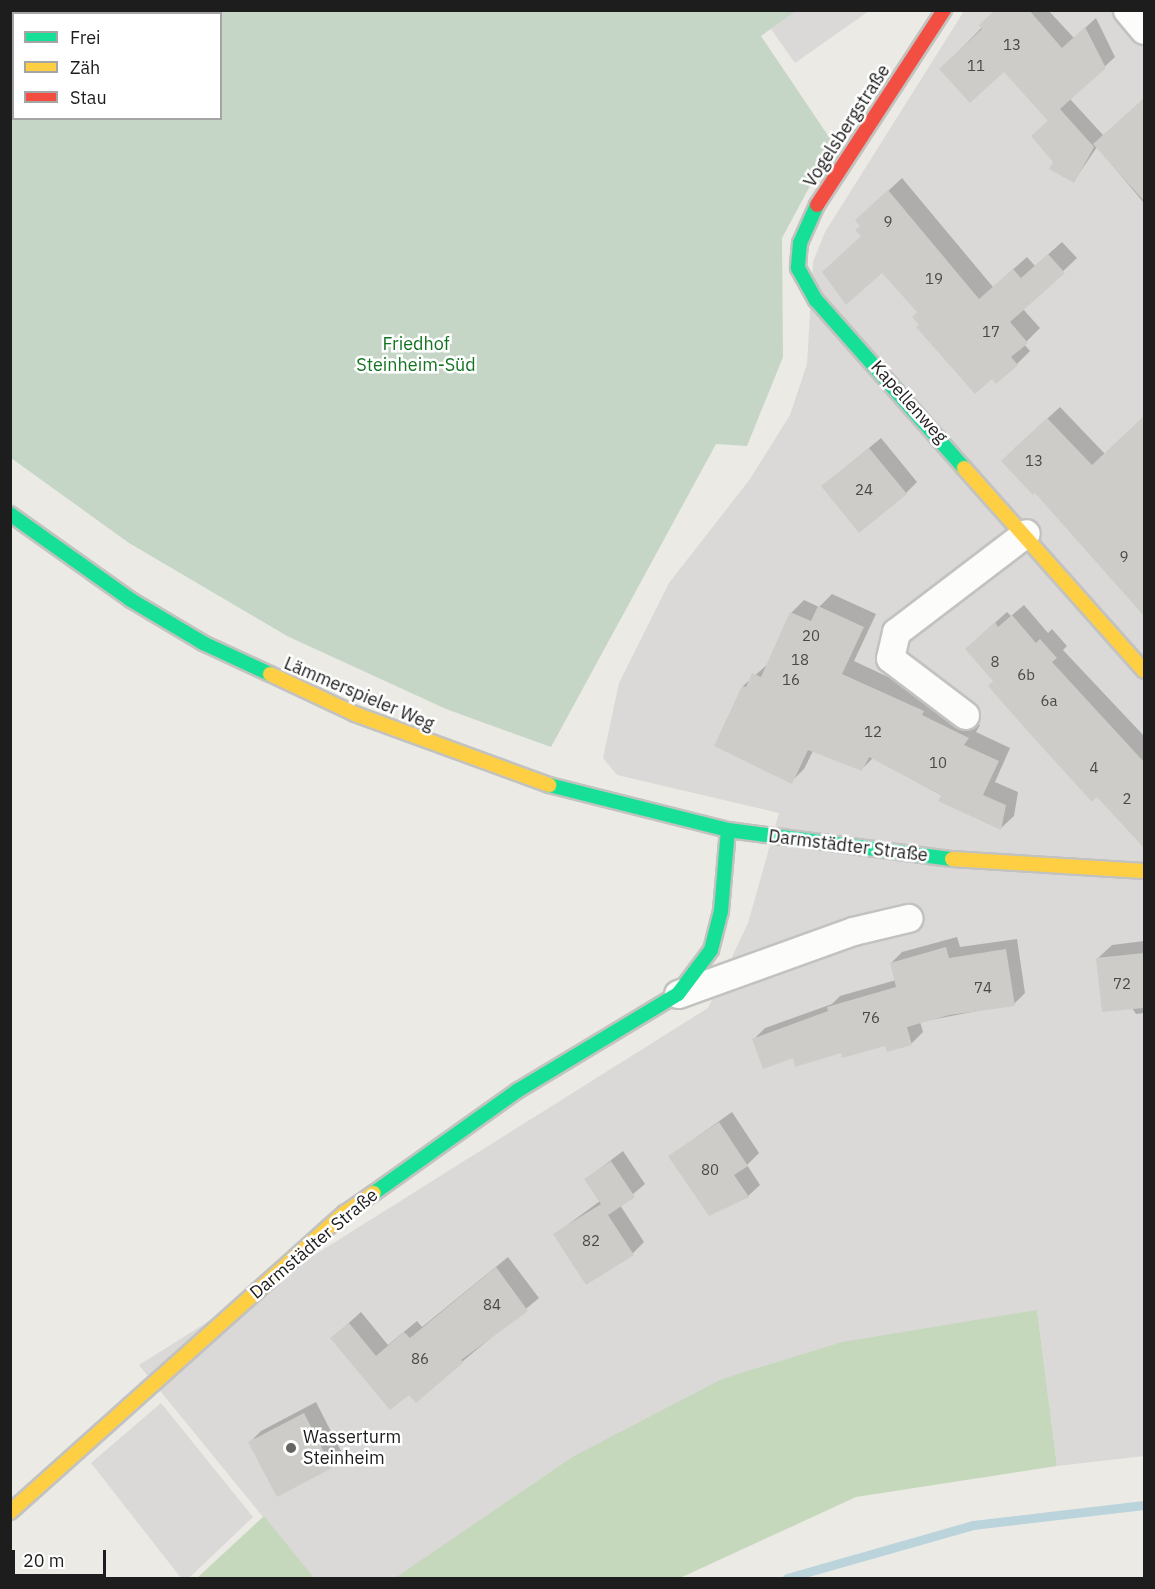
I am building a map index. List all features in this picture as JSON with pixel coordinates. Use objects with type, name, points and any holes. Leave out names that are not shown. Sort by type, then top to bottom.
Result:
[{"type":"street","name":"Vogelsbergstraße","points":[[798,268],[800,243],[820,198],[944,10]]},
{"type":"street","points":[[1127,10],[1144,30]]},
{"type":"street","name":"Kapellenweg","points":[[798,268],[816,300],[1026,532],[1144,671]]},
{"type":"street","name":"Lämmerspieler Weg","points":[[10,514],[131,600],[194,638],[345,710],[498,769],[578,794],[728,830]]},
{"type":"street","points":[[965,715],[890,658],[896,632],[1026,532]]},
{"type":"street","name":"Darmstädter Straße","points":[[678,994],[711,950],[721,911],[728,830],[939,858],[1144,872]]},
{"type":"street","name":"Darmstädter Straße","points":[[10,1512],[345,1213],[517,1091],[678,994],[853,931],[908,918]]},
{"type":"shaded area","points":[[796,10],[869,11],[795,63],[771,29]]},
{"type":"shaded area","points":[[964,11],[1144,11],[1144,1456],[1057,1466],[1037,1310],[398,1578],[313,1578],[139,1365],[708,1008],[748,923],[779,813],[617,775],[603,758],[619,683],[669,583],[750,479],[790,415],[807,364],[813,262],[825,232]]},
{"type":"shaded area","points":[[161,1403],[253,1517],[189,1578],[181,1578],[91,1463]]},
{"type":"green space","name":"Friedhof Steinheim-Süd","points":[[10,11],[796,11],[761,36],[833,143],[782,238],[783,357],[747,446],[716,444],[551,747],[446,709],[287,636],[129,543],[11,458]]},
{"type":"green space","points":[[1037,1310],[1057,1466],[856,1497],[680,1578],[395,1578],[574,1456],[722,1379],[842,1342]]},
{"type":"green space","points":[[264,1516],[314,1578],[197,1578]]},
{"type":"building","points":[[995,10],[1029,10],[1062,48],[1085,27],[1106,68],[1060,109],[1094,147],[1074,183],[1049,169],[1053,162],[1031,136],[1048,121],[1004,72],[970,103],[939,69],[982,29],[979,25]]},
{"type":"building","points":[[1144,98],[1144,201],[1093,144]]},
{"type":"building","points":[[888,190],[979,299],[1013,269],[1021,278],[1048,254],[1065,273],[1010,322],[1028,343],[1011,357],[1018,365],[996,384],[992,379],[975,394],[916,327],[919,325],[912,317],[917,312],[882,273],[846,305],[822,272],[861,236],[855,230],[860,226],[855,220]]},
{"type":"building","points":[[1144,416],[1144,616],[1035,493],[1033,495],[1001,461],[1047,418],[1092,465]]},
{"type":"building","points":[[869,448],[907,494],[859,533],[821,486]]},
{"type":"building","points":[[818,606],[864,627],[842,674],[924,711],[922,715],[969,738],[964,745],[999,761],[983,795],[1006,805],[1001,830],[938,801],[941,795],[869,757],[862,771],[808,750],[792,784],[714,746],[742,686],[746,687],[752,673],[761,677],[790,612],[811,621]]},
{"type":"building","points":[[1012,615],[1036,643],[1040,639],[1057,658],[1052,662],[1144,762],[1144,848],[1097,797],[1092,802],[1023,726],[988,686],[993,681],[965,649],[995,622],[998,627]]},
{"type":"building","points":[[946,947],[949,958],[1006,949],[1015,1006],[949,1015],[907,1027],[912,1045],[887,1052],[885,1046],[842,1058],[841,1053],[795,1067],[793,1058],[763,1069],[752,1039],[828,1011],[827,1007],[896,987],[890,963]]},
{"type":"building","points":[[1144,953],[1144,1008],[1102,1012],[1096,958]]},
{"type":"building","points":[[719,1122],[748,1166],[734,1175],[749,1197],[709,1216],[668,1156]]},
{"type":"building","points":[[611,1161],[635,1197],[608,1215],[634,1255],[586,1285],[553,1234],[601,1204],[584,1179]]},
{"type":"building","points":[[496,1267],[528,1311],[461,1360],[464,1362],[416,1403],[409,1395],[390,1410],[330,1338],[349,1323],[376,1356],[404,1332],[410,1338]]},
{"type":"building","points":[[304,1413],[332,1468],[277,1497],[248,1442]]},
{"type":"waterway","points":[[787,1578],[973,1525],[1144,1505]]},
{"type":"traffic: fast","points":[[817,205],[800,243],[798,268],[816,300],[964,468]]},
{"type":"traffic: fast","points":[[10,514],[131,600],[203,643],[270,674]]},
{"type":"traffic: fast","points":[[549,785],[728,830],[952,859]]},
{"type":"traffic: fast","points":[[374,1193],[517,1091],[678,994],[711,950],[721,911],[728,830]]},
{"type":"traffic: slow","points":[[964,468],[1144,671]]},
{"type":"traffic: slow","points":[[270,674],[355,714],[549,785]]},
{"type":"traffic: slow","points":[[952,859],[1144,871]]},
{"type":"traffic: slow","points":[[10,1512],[345,1213],[374,1193]]},
{"type":"traffic: jam","points":[[817,205],[944,10]]},
{"type":"place","name":"Wasserturm Steinheim","points":[[291,1448]]}]
